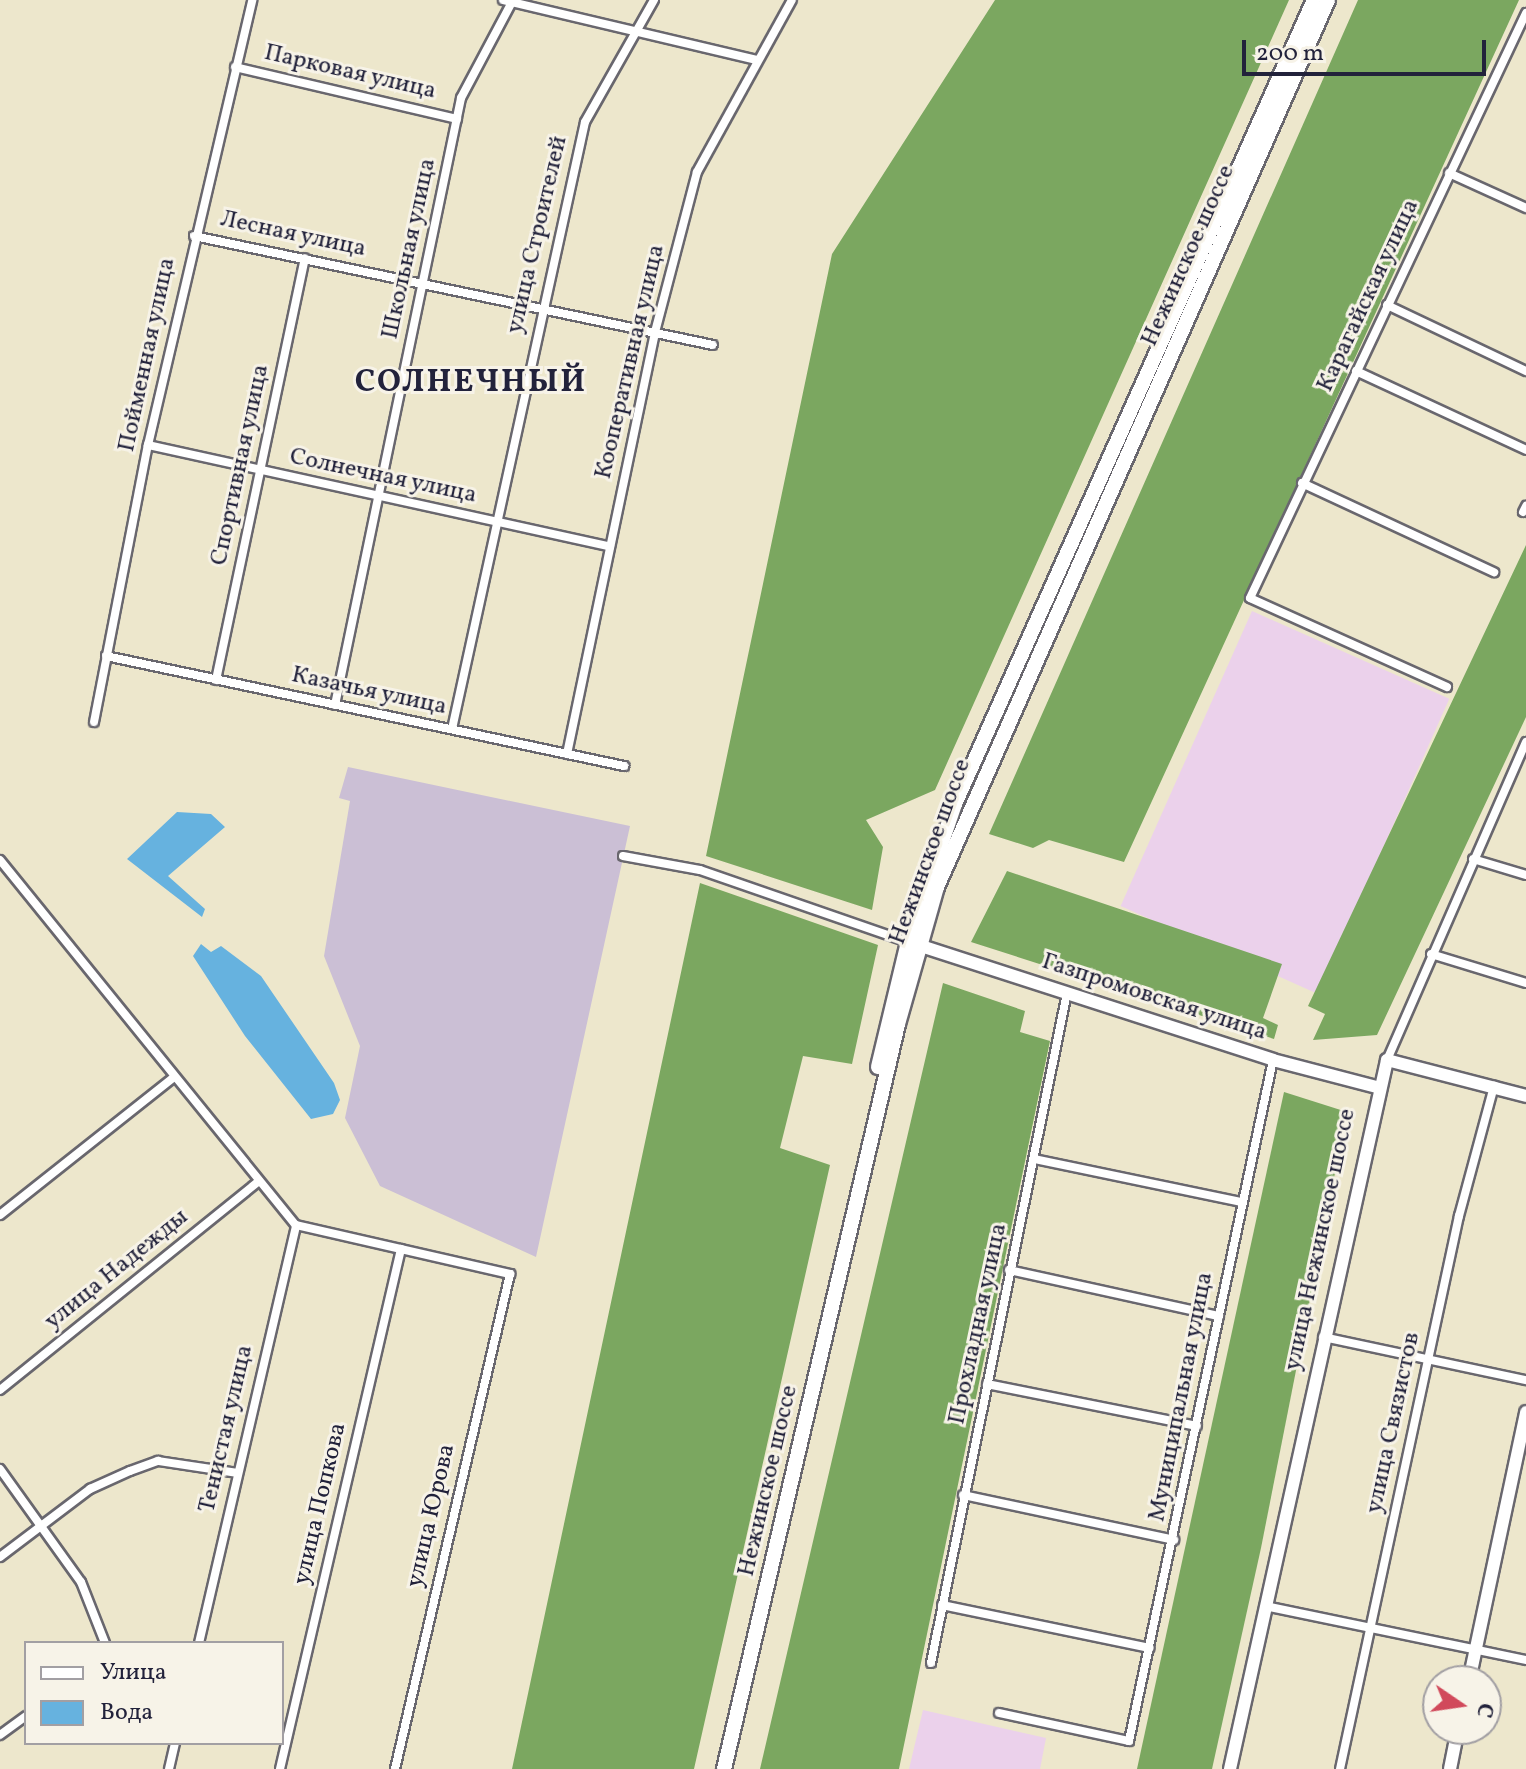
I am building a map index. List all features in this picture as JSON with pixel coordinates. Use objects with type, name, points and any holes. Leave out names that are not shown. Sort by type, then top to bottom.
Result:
[{"type":"main road","name":"Нежинское шоссе","points":[[717,1769],[913,943],[955,804],[1314,0]]},
{"type":"main road","name":"Нежинское шоссе","points":[[724,1769],[913,943],[969,800],[1328,0]]},
{"type":"main road","name":"Газпромовская улица","points":[[913,943],[1273,1060],[1377,1087]]},
{"type":"main road","points":[[1387,1060],[1526,1096]]},
{"type":"main road","name":"улица Нежинское шоссе","points":[[1230,1769],[1377,1087],[1387,1060]]},
{"type":"main road","points":[[1472,1665],[1526,1412]]},
{"type":"main road","points":[[1450,1769],[1455,1745]]},
{"type":"street","name":"Пойменная улица","points":[[94,722],[148,445],[194,236],[252,0]]},
{"type":"street","name":"улица Строителей","points":[[452,729],[495,521],[585,122],[654,0]]},
{"type":"street","name":"Кооперативная улица","points":[[567,754],[655,332],[707,144],[792,0]]},
{"type":"street","points":[[509,1],[756,60]]},
{"type":"street","name":"Школьная улица","points":[[335,705],[376,495],[457,119],[509,1]]},
{"type":"street","name":"Карагайская улица","points":[[1447,687],[1250,598],[1526,13]]},
{"type":"street","points":[[1515,38],[1526,43]]},
{"type":"street","name":"Парковая улица","points":[[235,67],[457,119]]},
{"type":"street","points":[[1449,173],[1526,208]]},
{"type":"street","name":"Лесная улица","points":[[194,236],[713,345]]},
{"type":"street","name":"Спортивная улица","points":[[216,680],[305,258]]},
{"type":"street","points":[[1387,305],[1526,371]]},
{"type":"street","points":[[1356,371],[1526,450]]},
{"type":"street","name":"Солнечная улица","points":[[148,445],[610,547]]},
{"type":"street","points":[[1302,483],[1494,572]]},
{"type":"street","name":"Казачья улица","points":[[106,656],[624,766]]},
{"type":"street","name":"улица Нежинское шоссе","points":[[1387,1060],[1473,859],[1521,765],[1526,742]]},
{"type":"street","points":[[623,856],[700,870],[913,943]]},
{"type":"street","points":[[1473,859],[1526,875]]},
{"type":"street","points":[[0,860],[296,1225],[401,1249]]},
{"type":"street","points":[[1431,954],[1526,983]]},
{"type":"street","name":"Прохладная улица","points":[[931,1663],[1067,993]]},
{"type":"street","name":"Муниципальная улица","points":[[999,1713],[1129,1741],[1174,1540],[1273,1060]]},
{"type":"street","points":[[0,1215],[174,1077]]},
{"type":"street","name":"улица Связистов","points":[[1340,1769],[1429,1358],[1494,1086]]},
{"type":"street","points":[[1034,1159],[1242,1202]]},
{"type":"street","name":"улица Надежды","points":[[0,1390],[259,1181]]},
{"type":"street","name":"Тенистая улица","points":[[199,1641],[296,1225]]},
{"type":"street","name":"улица Юрова","points":[[395,1769],[510,1274],[401,1249]]},
{"type":"street","name":"улица Попкова","points":[[280,1769],[401,1249]]},
{"type":"street","points":[[1009,1270],[1219,1316]]},
{"type":"street","points":[[1322,1337],[1526,1380]]},
{"type":"street","points":[[987,1384],[1197,1426]]},
{"type":"street","points":[[0,1557],[90,1489],[158,1461],[237,1473]]},
{"type":"street","points":[[0,1469],[42,1523],[81,1582],[104,1641]]},
{"type":"street","points":[[963,1495],[1174,1540]]},
{"type":"street","points":[[942,1605],[1150,1648]]},
{"type":"street","points":[[1264,1606],[1526,1660]]},
{"type":"street","points":[[0,1735],[24,1717]]},
{"type":"street","points":[[169,1769],[175,1745]]},
{"type":"shaded area","points":[[1252,611],[1449,699],[1318,994],[1121,906]]},
{"type":"shaded area","points":[[348,767],[630,826],[536,1257],[380,1186],[345,1118],[360,1046],[324,956],[350,801],[339,798]]},
{"type":"shaded area","points":[[923,1710],[1046,1738],[1040,1769],[909,1769]]},
{"type":"green space","points":[[995,0],[1289,0],[935,790],[866,820],[883,847],[872,910],[706,856],[832,254]]},
{"type":"green space","points":[[1358,0],[1519,0],[1124,862],[1049,840],[1033,848],[989,834]]},
{"type":"green space","points":[[1526,545],[1526,717],[1377,1035],[1313,1040],[1325,1014],[1308,1006]]},
{"type":"green space","points":[[1007,871],[1282,964],[1263,1018],[1278,1025],[1274,1039],[971,942]]},
{"type":"green space","points":[[700,883],[878,945],[852,1064],[803,1056],[780,1148],[830,1165],[694,1769],[512,1769]]},
{"type":"green space","points":[[943,983],[1025,1011],[1020,1032],[1050,1041],[899,1769],[760,1769]]},
{"type":"green space","points":[[1284,1092],[1347,1112],[1261,1548],[1212,1769],[1137,1769]]},
{"type":"water","points":[[177,812],[211,814],[225,827],[168,876],[205,909],[202,917],[127,859]]},
{"type":"water","points":[[201,944],[211,952],[221,946],[261,976],[334,1083],[340,1100],[333,1114],[311,1119],[245,1036],[193,956]]},
{"type":"district","name":"СОЛНЕЧНЫЙ","points":[[471,383]]}]
